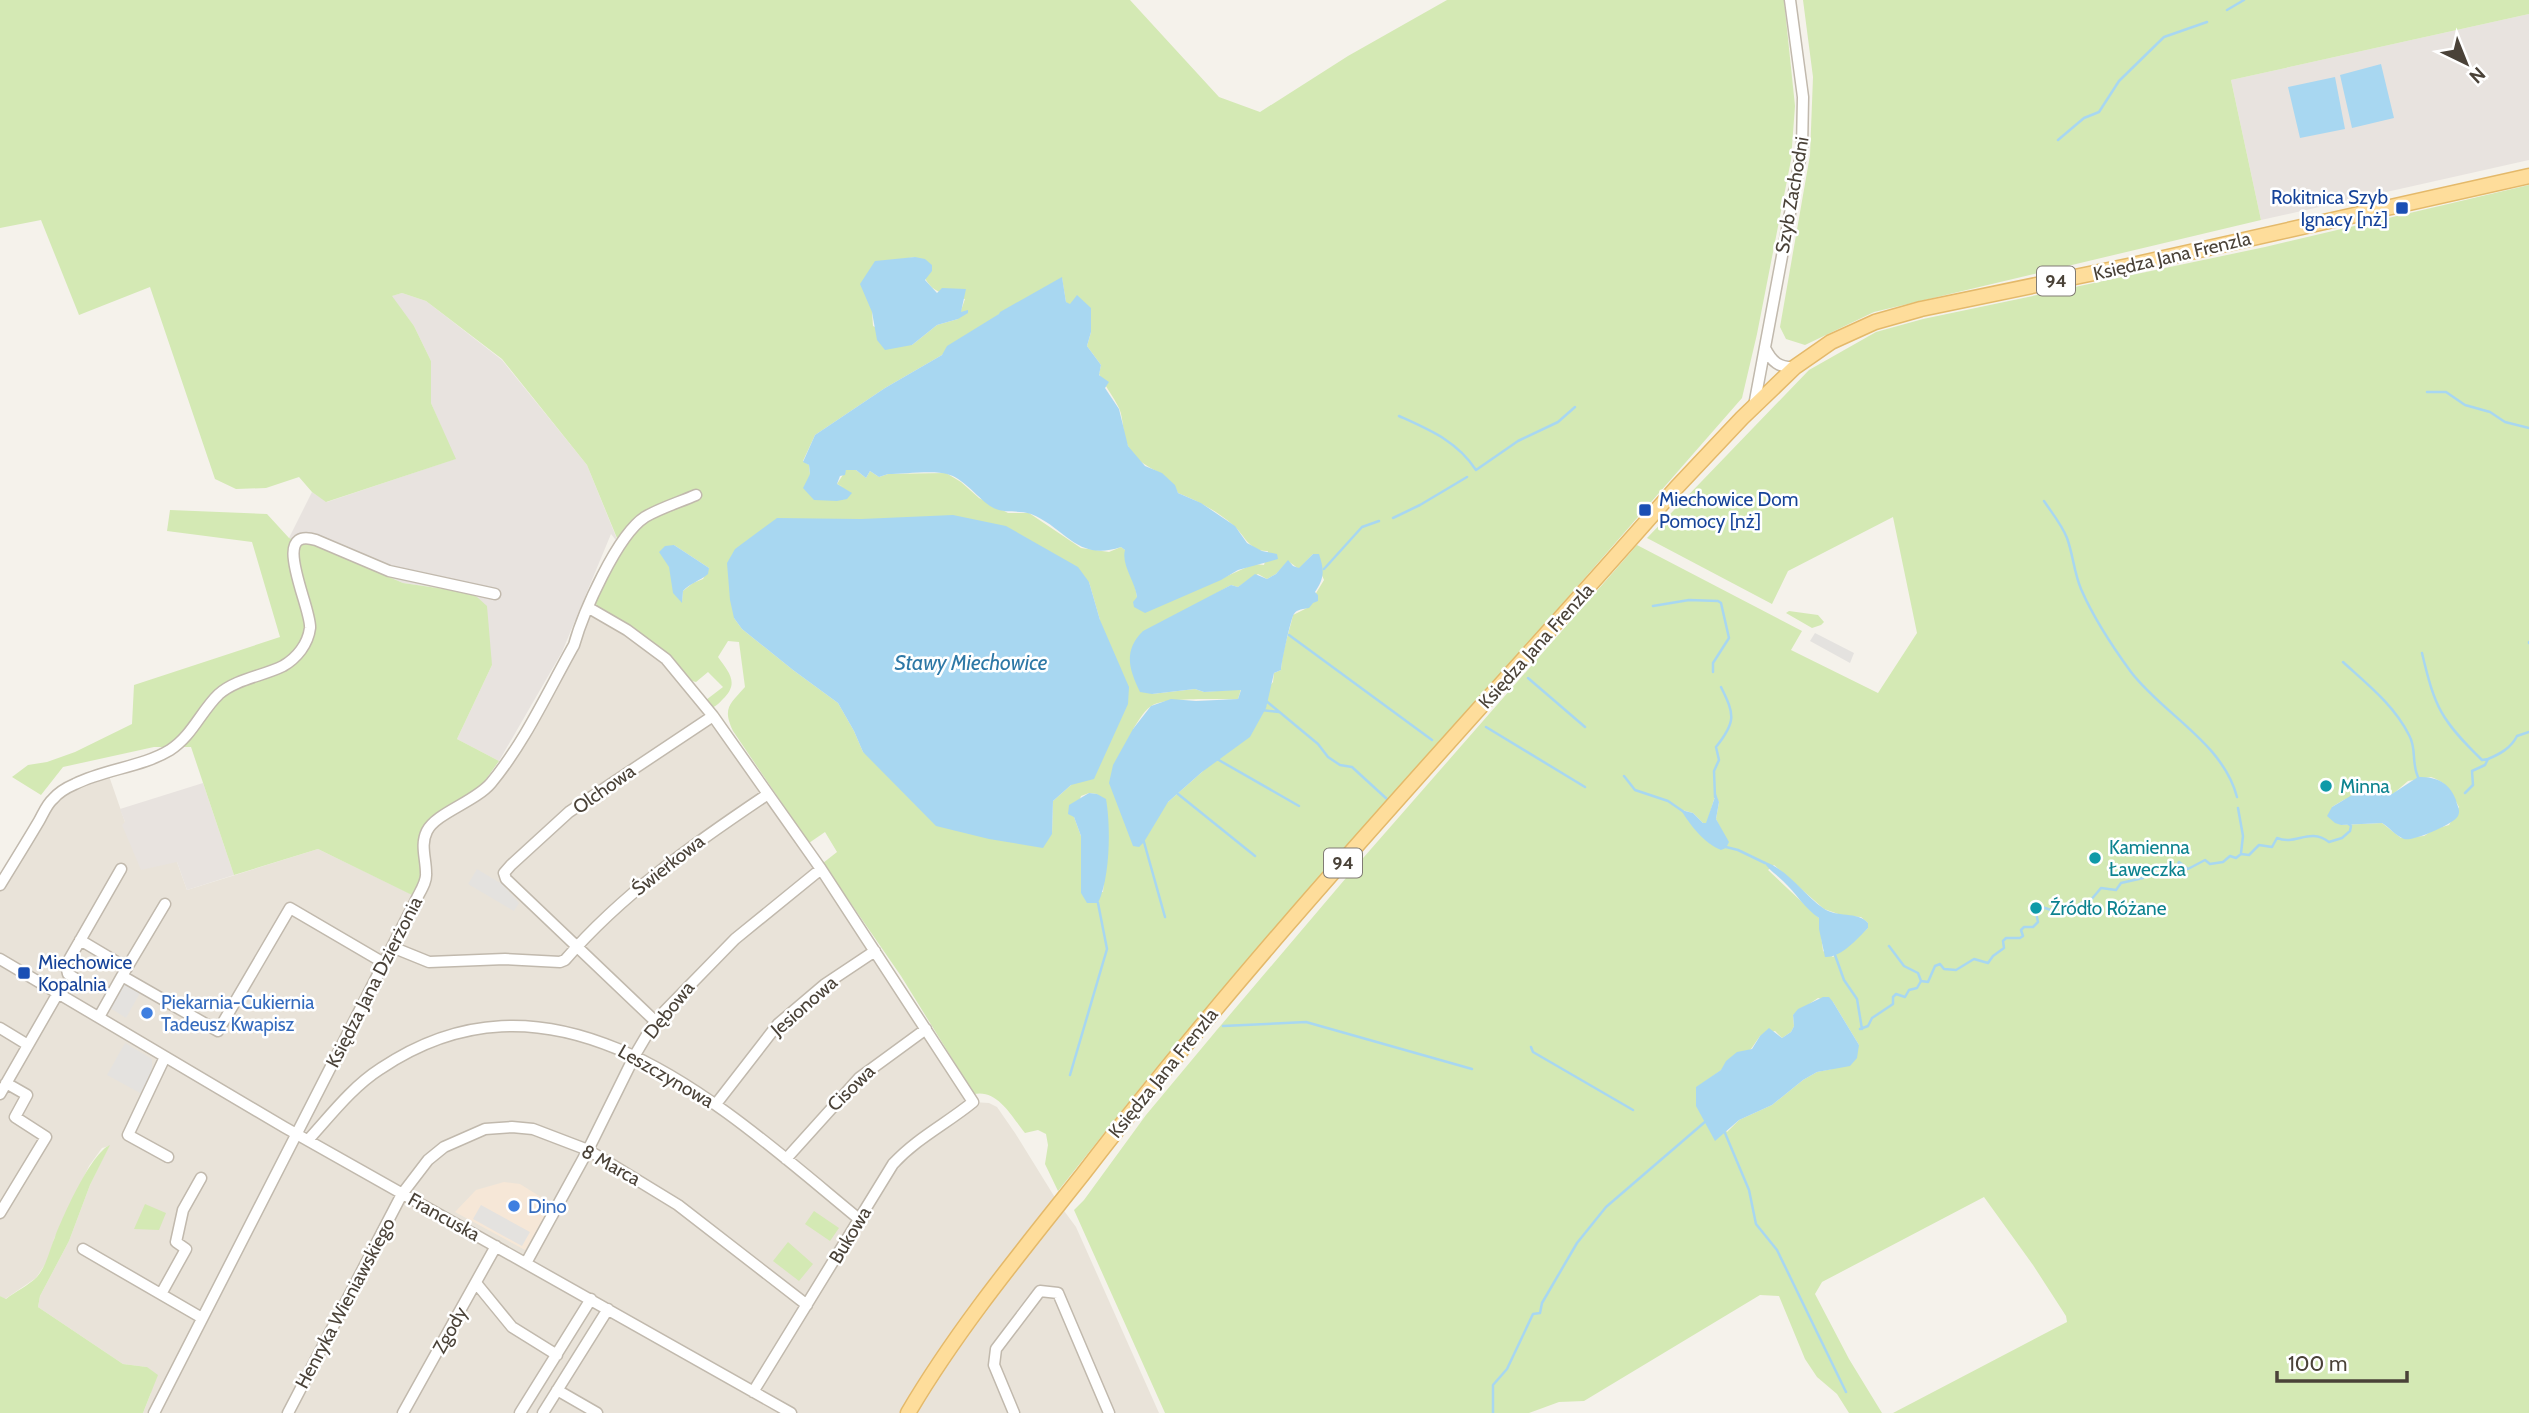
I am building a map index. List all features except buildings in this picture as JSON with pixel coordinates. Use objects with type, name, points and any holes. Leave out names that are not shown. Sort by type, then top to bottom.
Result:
[{"type":"main road","name":"Księdza Jana Frenzla","points":[[908,1413],[956,1340],[1059,1204],[1200,1026],[1676,488],[1754,406],[1810,355],[1875,321],[1921,309],[2128,266],[2529,176]]},
{"type":"street","name":"Szyb Zachodni","points":[[1754,406],[1802,149],[1803,97],[1790,0]]},
{"type":"street","points":[[1765,348],[1776,365],[1795,368]]},
{"type":"street","name":"Księdza Jana Dzierżonia","points":[[155,1413],[202,1318],[303,1137],[427,876],[422,846],[428,829],[441,817],[467,803],[489,785],[510,757],[574,645],[579,626],[619,544],[645,517],[696,495]]},
{"type":"street","points":[[0,885],[52,799],[74,784],[167,752],[188,734],[220,693],[293,660],[308,638],[310,627],[309,615],[292,560],[292,548],[298,540],[307,537],[316,540],[389,571],[495,594]]},
{"type":"street","points":[[589,608],[627,630],[666,659],[713,716],[821,869],[926,1028]]},
{"type":"street","name":"Olchowa","points":[[578,946],[506,879],[504,873],[569,812],[713,716]]},
{"type":"street","name":"Świerkowa","points":[[392,947],[429,961],[505,958],[560,962],[565,960],[622,901],[710,833],[768,794]]},
{"type":"street","points":[[78,980],[68,975],[65,965],[121,869]]},
{"type":"street","name":"Dębowa","points":[[526,1263],[655,1021],[735,939],[821,869]]},
{"type":"street","points":[[99,1017],[165,904]]},
{"type":"street","points":[[80,940],[124,972],[218,1031],[290,908],[384,963]]},
{"type":"street","points":[[578,946],[655,1021]]},
{"type":"street","name":"Jesionowa","points":[[716,1104],[778,1024],[824,985],[876,951]]},
{"type":"street","name":"Francuska","points":[[0,959],[402,1194],[791,1413]]},
{"type":"street","points":[[0,1094],[58,993]]},
{"type":"street","name":"Leszczynowa","points":[[303,1137],[378,1069],[427,1043],[474,1028],[536,1027],[572,1031],[635,1055],[716,1104],[859,1219]]},
{"type":"street","points":[[0,1028],[28,1045]]},
{"type":"street","name":"Bukowa","points":[[753,1392],[893,1164],[908,1148],[973,1102],[926,1028]]},
{"type":"street","name":"Cisowa","points":[[786,1159],[859,1077],[926,1028]]},
{"type":"street","points":[[165,1057],[128,1135],[168,1157]]},
{"type":"street","points":[[0,1213],[46,1136],[15,1117],[27,1095],[6,1083]]},
{"type":"street","name":"8 Marca","points":[[402,1194],[428,1160],[444,1147],[485,1129],[512,1126],[533,1129],[588,1150],[678,1205],[807,1305]]},
{"type":"street","points":[[161,1294],[186,1249],[176,1242],[183,1210],[201,1178]]},
{"type":"street","name":"Henryka Wieniawskiego","points":[[288,1413],[402,1194]]},
{"type":"street","name":"Zgody","points":[[403,1413],[496,1246]]},
{"type":"street","points":[[83,1249],[202,1318]]},
{"type":"street","points":[[476,1283],[512,1327],[557,1355]]},
{"type":"street","points":[[1014,1413],[994,1365],[996,1349],[1040,1291],[1058,1293],[1109,1413]]},
{"type":"street","points":[[520,1413],[591,1299]]},
{"type":"street","points":[[543,1413],[608,1309]]},
{"type":"street","points":[[557,1390],[597,1413]]},
{"type":"shaded area","points":[[2529,14],[2529,160],[2261,220],[2231,80]]},
{"type":"shaded area","points":[[402,293],[426,301],[502,360],[587,465],[619,544],[611,534],[562,652],[499,761],[457,739],[492,665],[465,592],[403,583],[319,547],[289,538],[312,492],[327,502],[455,459],[431,403],[431,361],[414,326],[391,296]]},
{"type":"shaded area","points":[[589,608],[649,645],[713,716],[973,1102],[989,1103],[997,1107],[1076,1227],[1159,1413],[143,1413],[151,1393],[147,1367],[123,1364],[38,1307],[40,1296],[69,1241],[90,1185],[109,1146],[102,1148],[89,1166],[54,1239],[48,1260],[36,1278],[5,1299],[0,1296],[0,885],[53,799],[108,773],[125,822],[177,862],[187,890],[318,849],[417,897],[428,829],[467,803],[510,757]]},
{"type":"shaded area","points":[[1815,633],[1854,653],[1850,663],[1810,641]]},
{"type":"shaded area","points":[[203,783],[234,875],[187,890],[177,862],[141,870],[122,825],[125,822],[120,809]]},
{"type":"shaded area","points":[[477,869],[502,884],[519,903],[514,911],[468,884]]},
{"type":"shaded area","points":[[129,984],[141,991],[126,1018],[107,1006],[121,985]]},
{"type":"shaded area","points":[[125,1043],[152,1059],[152,1072],[142,1094],[107,1075]]},
{"type":"shaded area","points":[[504,1182],[520,1184],[552,1204],[525,1250],[455,1212],[476,1190]]},
{"type":"shaded area","points":[[481,1205],[530,1232],[522,1246],[473,1219]]},
{"type":"green space","points":[[0,0],[1130,0],[1219,97],[1260,112],[1348,56],[1447,0],[1784,0],[1795,106],[1791,160],[1742,398],[1152,1073],[1058,1191],[1045,1164],[1048,1145],[1046,1134],[1038,1130],[1025,1133],[997,1100],[983,1094],[974,1094],[901,976],[823,863],[837,852],[825,832],[809,843],[733,731],[728,717],[729,707],[745,687],[739,642],[728,641],[718,657],[732,681],[729,692],[711,708],[706,700],[723,687],[708,672],[696,682],[692,681],[597,607],[595,600],[619,543],[587,465],[502,359],[426,301],[402,293],[392,296],[414,326],[431,361],[431,403],[456,459],[326,502],[312,492],[299,477],[266,488],[236,489],[215,479],[150,287],[79,315],[41,220],[0,228]],"holes":[[[915,257],[932,287],[944,294],[965,299],[958,319],[937,325],[912,345],[873,326],[872,312],[897,260]],[[1062,278],[1066,302],[1091,332],[1087,346],[1101,365],[1099,374],[1119,408],[1126,441],[1133,454],[1167,479],[1178,493],[1220,515],[1256,549],[1268,551],[1264,565],[1254,564],[1207,585],[1137,597],[1125,550],[1121,547],[1109,552],[1081,548],[1029,513],[1008,513],[979,498],[946,473],[888,474],[879,477],[870,471],[866,478],[856,470],[846,470],[837,484],[844,487],[810,474],[809,465],[803,461],[815,435],[885,388],[942,355],[1000,314]],[[776,519],[861,519],[1089,582],[1100,620],[1071,785],[1053,801],[1052,834],[863,752],[838,703],[742,629],[734,618]],[[674,545],[709,568],[703,579],[683,591],[682,602],[672,581],[671,561]],[[1313,554],[1324,580],[1307,608],[1293,615],[1281,670],[1274,673],[1273,682],[1202,772],[1168,802],[1133,729],[1150,707],[1167,701],[1238,699],[1241,689],[1204,692],[1195,689],[1152,694],[1199,603],[1231,585],[1238,587],[1258,574],[1267,579],[1288,561],[1299,569]],[[1089,793],[1097,794],[1107,809],[1108,836],[1103,892],[1081,893],[1081,836],[1074,817],[1081,796]]]},
{"type":"green space","points":[[1803,0],[2529,0],[2529,14],[2231,80],[2261,220],[1874,312],[1805,345],[1786,339],[1780,327],[1810,155],[1813,77]]},
{"type":"green space","points":[[2529,185],[2529,1413],[1893,1413],[2067,1322],[2066,1316],[2033,1265],[1984,1197],[1822,1282],[1815,1294],[1849,1359],[1882,1413],[1849,1413],[1837,1394],[1817,1377],[1805,1359],[1779,1296],[1760,1295],[1584,1401],[1559,1402],[1529,1413],[1165,1413],[1074,1210],[1146,1115],[1216,1031],[1357,865],[1637,545],[1802,631],[1791,650],[1878,693],[1917,633],[1893,517],[1788,571],[1772,604],[1647,538],[1809,370],[1876,332],[1923,319],[2265,247]],"holes":[[[2431,777],[2445,785],[2459,807],[2449,825],[2424,836],[2401,838],[2382,823],[2341,825],[2332,807],[2361,794],[2393,794],[2408,781]],[[1715,796],[1719,802],[1716,819],[1725,838],[1682,810],[1693,813],[1703,823],[1707,823]],[[1774,865],[1824,909],[1844,916],[1861,917],[1868,923],[1868,928],[1833,957],[1823,951],[1819,918],[1768,870]],[[1818,998],[1833,1002],[1859,1045],[1832,1069],[1817,1072],[1803,1080],[1772,1105],[1739,1120],[1727,1132],[1696,1088],[1751,1049],[1760,1036],[1775,1031],[1782,1038],[1791,1032],[1794,1026],[1793,1015]]]},
{"type":"green space","points":[[170,510],[267,514],[289,538],[319,547],[403,583],[465,592],[477,597],[487,606],[492,665],[457,739],[499,761],[484,782],[466,799],[432,818],[419,836],[423,874],[414,896],[318,849],[234,875],[191,747],[154,747],[63,767],[41,795],[12,777],[28,765],[47,762],[75,752],[132,724],[134,685],[280,637],[252,542],[167,531]]},
{"type":"green space","points":[[1789,611],[1818,615],[1824,622],[1812,628],[1786,613]]},
{"type":"green space","points":[[110,1145],[90,1185],[69,1241],[40,1296],[38,1307],[123,1364],[147,1367],[158,1375],[143,1413],[0,1413],[0,1296],[6,1299],[37,1277],[46,1263],[78,1186],[95,1160]]},
{"type":"green space","points":[[145,1204],[166,1213],[159,1230],[134,1229]]},
{"type":"green space","points":[[814,1211],[839,1228],[830,1241],[805,1224]]},
{"type":"green space","points":[[788,1242],[813,1264],[799,1281],[773,1261]]},
{"type":"water","points":[[2381,64],[2394,118],[2352,128],[2340,75]]},
{"type":"water","points":[[2335,77],[2345,129],[2300,138],[2288,87]]},
{"type":"water","points":[[915,257],[925,259],[932,265],[932,271],[925,280],[937,293],[942,288],[966,289],[961,312],[968,310],[968,313],[937,325],[912,345],[885,350],[877,340],[872,312],[860,284],[875,261]]},
{"type":"water","points":[[1062,277],[1066,302],[1070,304],[1077,295],[1091,308],[1091,332],[1087,346],[1101,365],[1099,375],[1109,382],[1105,388],[1119,409],[1128,446],[1145,466],[1162,473],[1175,485],[1178,493],[1201,503],[1235,526],[1247,543],[1262,551],[1277,554],[1278,559],[1238,570],[1145,613],[1134,607],[1136,591],[1125,561],[1125,550],[1121,547],[1093,550],[1082,547],[1031,514],[990,506],[953,476],[927,472],[879,477],[870,471],[866,478],[856,470],[846,470],[837,484],[852,493],[847,499],[837,501],[814,500],[803,488],[810,474],[809,465],[803,462],[815,435],[885,388],[942,355],[947,346],[1000,312]]},
{"type":"water","name":"Stawy Miechowice","points":[[953,515],[1006,526],[1078,567],[1089,582],[1100,620],[1129,687],[1128,704],[1094,779],[1071,785],[1053,801],[1052,834],[1043,848],[936,826],[863,752],[838,703],[742,629],[734,618],[727,563],[735,549],[777,518],[861,519]]},
{"type":"water","points":[[674,545],[709,568],[708,574],[683,591],[682,603],[673,593],[669,567],[659,552],[665,546]]},
{"type":"water","points":[[1313,554],[1319,554],[1323,569],[1321,582],[1315,592],[1318,601],[1294,614],[1281,670],[1274,673],[1266,708],[1250,737],[1202,772],[1168,802],[1144,842],[1139,847],[1133,846],[1109,783],[1113,765],[1133,729],[1151,706],[1171,699],[1238,699],[1241,690],[1204,692],[1195,689],[1152,694],[1140,692],[1130,660],[1130,653],[1137,638],[1143,631],[1231,585],[1238,587],[1255,574],[1267,579],[1276,574],[1288,560],[1299,568]]},
{"type":"water","points":[[2418,777],[2431,778],[2446,785],[2459,810],[2455,819],[2432,832],[2404,839],[2382,823],[2341,825],[2327,816],[2332,807],[2352,795],[2365,792],[2392,794]]},
{"type":"water","points":[[1089,793],[1106,799],[1108,810],[1107,866],[1098,903],[1087,903],[1081,893],[1081,836],[1074,817],[1068,814],[1069,805]]},
{"type":"water","points":[[1716,794],[1719,802],[1716,819],[1729,842],[1726,848],[1721,850],[1698,833],[1681,810],[1693,813],[1706,823]]},
{"type":"water","points":[[1763,861],[1788,876],[1823,908],[1864,919],[1868,928],[1843,951],[1825,957],[1819,918]]},
{"type":"water","points":[[1823,997],[1829,997],[1833,1002],[1859,1045],[1857,1058],[1850,1066],[1817,1072],[1803,1080],[1772,1105],[1739,1120],[1715,1141],[1696,1106],[1696,1087],[1721,1070],[1726,1061],[1737,1052],[1752,1049],[1769,1028],[1782,1038],[1791,1032],[1794,1026],[1793,1015],[1798,1009]]},
{"type":"waterway","points":[[2227,10],[2244,0]]},
{"type":"waterway","points":[[2058,140],[2084,118],[2099,112],[2119,81],[2164,37],[2207,22]]},
{"type":"waterway","points":[[2427,392],[2446,392],[2465,405],[2490,412],[2505,422],[2529,428]]},
{"type":"waterway","points":[[1399,416],[1451,444],[1476,470],[1518,441],[1558,422],[1575,407]]},
{"type":"waterway","points":[[1393,518],[1467,477]]},
{"type":"waterway","points":[[2044,501],[2065,533],[2081,589],[2110,642],[2144,687],[2206,745],[2230,778],[2237,797]]},
{"type":"waterway","points":[[1324,569],[1362,527],[1379,521]]},
{"type":"waterway","points":[[1653,606],[1689,600],[1721,603],[1729,638],[1713,663],[1713,672]]},
{"type":"waterway","points":[[1289,635],[1432,740]]},
{"type":"waterway","points":[[2422,653],[2441,712],[2468,746],[2482,760],[2488,759]]},
{"type":"waterway","points":[[2343,662],[2379,695],[2403,724],[2414,750],[2418,777]]},
{"type":"waterway","points":[[1528,678],[1585,727]]},
{"type":"waterway","points":[[1715,797],[1714,771],[1719,760],[1716,747],[1727,731],[1731,718],[1721,687]]},
{"type":"waterway","points":[[1265,700],[1318,744],[1328,757],[1340,765],[1352,767],[1388,800]]},
{"type":"waterway","points":[[1261,710],[1279,712]]},
{"type":"waterway","points":[[1486,727],[1585,787]]},
{"type":"waterway","points":[[2465,793],[2473,785],[2472,771],[2505,750],[2517,736],[2529,732]]},
{"type":"waterway","points":[[1217,759],[1299,806]]},
{"type":"waterway","points":[[1624,776],[1635,790],[1668,801],[1684,812]]},
{"type":"waterway","points":[[1178,794],[1255,856]]},
{"type":"waterway","points":[[2238,808],[2243,836],[2241,853]]},
{"type":"waterway","points":[[1860,1029],[1868,1026],[1872,1018],[1893,1004],[1896,994],[1905,997],[1909,990],[1917,988],[1921,981],[1928,982],[1935,966],[1940,964],[1944,969],[1956,970],[1974,959],[1988,963],[2004,948],[2003,941],[2006,938],[2020,938],[2023,936],[2021,930],[2024,927],[2033,927],[2038,922],[2036,913],[2042,907],[2060,913],[2065,909],[2072,910],[2084,901],[2090,901],[2101,888],[2116,890],[2121,883],[2143,878],[2145,874],[2159,868],[2176,867],[2179,862],[2188,869],[2205,860],[2210,864],[2223,862],[2230,856],[2236,858],[2241,854],[2249,855],[2259,845],[2272,847],[2277,838],[2290,840],[2315,836],[2329,842],[2342,838],[2350,831],[2351,826],[2347,822]]},
{"type":"waterway","points":[[1144,842],[1165,917]]},
{"type":"waterway","points":[[1726,847],[1765,863]]},
{"type":"waterway","points":[[1070,1075],[1107,949],[1098,903]]},
{"type":"waterway","points":[[1889,946],[1904,966],[1918,973],[1921,981]]},
{"type":"waterway","points":[[1835,955],[1844,980],[1857,999],[1862,1029]]},
{"type":"waterway","points":[[1223,1026],[1306,1022],[1472,1069]]},
{"type":"waterway","points":[[1531,1047],[1533,1052],[1633,1110]]},
{"type":"waterway","points":[[1493,1413],[1493,1385],[1507,1369],[1533,1314],[1540,1313],[1542,1303],[1577,1243],[1606,1207],[1706,1121]]},
{"type":"waterway","points":[[1725,1133],[1749,1190],[1756,1224],[1777,1250],[1846,1392]]},
{"type":"place","name":"Rokitnica Szyb Ignacy [nż]","points":[[2402,208]]},
{"type":"place","name":"Miechowice Dom Pomocy [nż]","points":[[1645,510]]},
{"type":"place","name":"Minna","points":[[2326,786]]},
{"type":"place","name":"Kamienna Ławeczka","points":[[2095,858]]},
{"type":"place","name":"Źródło Różane","points":[[2036,908]]},
{"type":"place","name":"Miechowice Kopalnia","points":[[24,973]]},
{"type":"place","name":"Piekarnia-Cukiernia Tadeusz Kwapisz","points":[[147,1013]]},
{"type":"place","name":"Dino","points":[[514,1206]]}]
